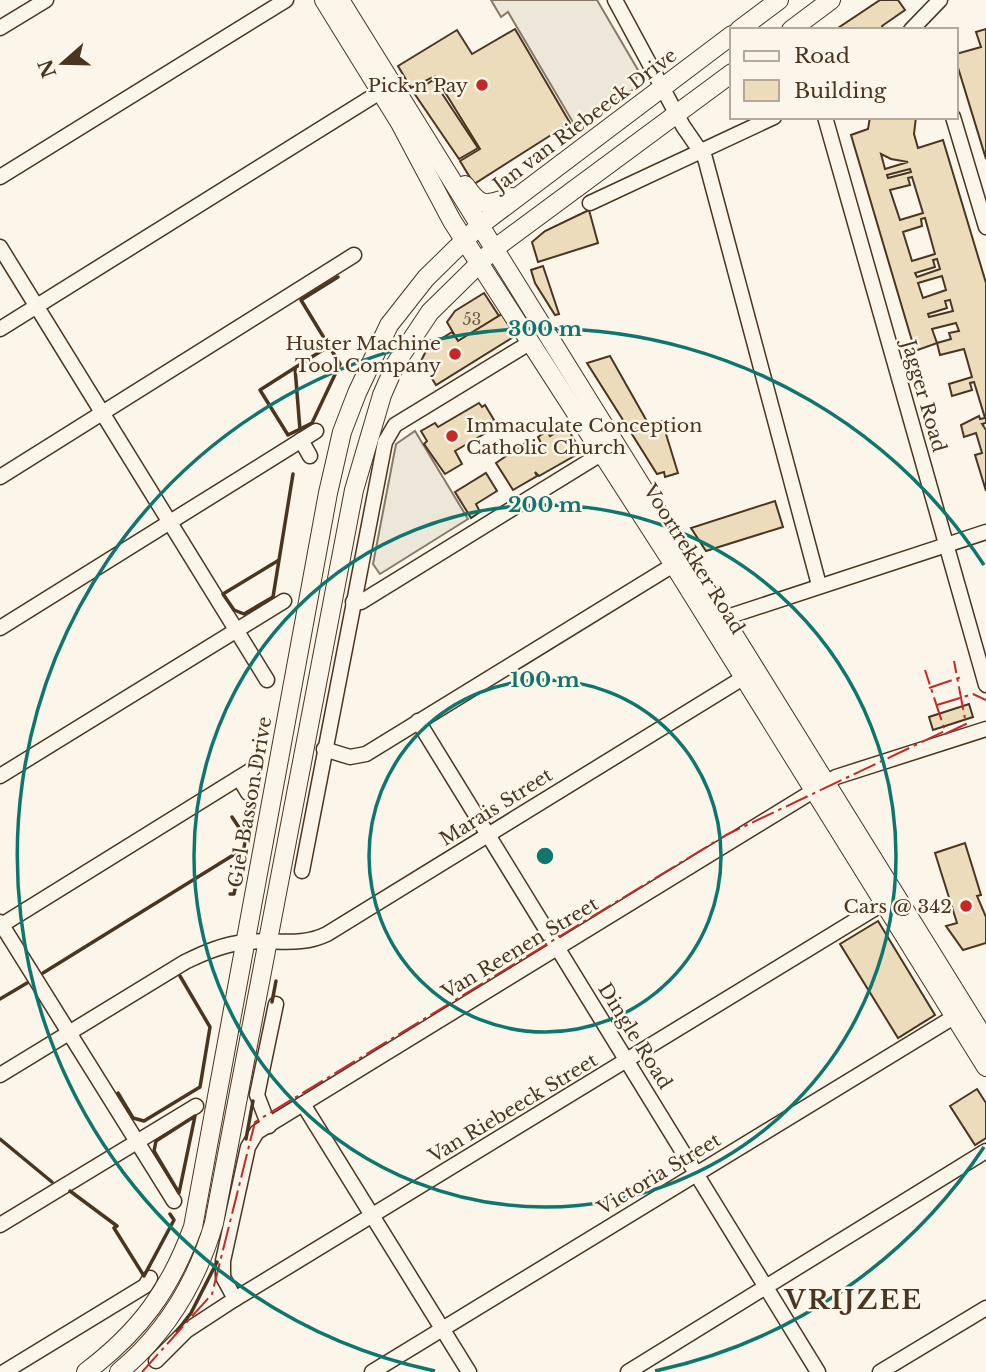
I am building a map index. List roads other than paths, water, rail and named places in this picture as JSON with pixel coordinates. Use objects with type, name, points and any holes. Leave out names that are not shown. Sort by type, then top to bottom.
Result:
[{"type":"main road","name":"Voortrekker Road","points":[[324,0],[430,145],[494,248],[609,449],[984,1052]]},
{"type":"main road","name":"Voortrekker Road","points":[[340,0],[465,240],[531,342],[609,449]]},
{"type":"main road","points":[[742,28],[779,0]]},
{"type":"main road","points":[[794,28],[831,0]]},
{"type":"main road","name":"Jan van Riebeeck Drive","points":[[465,240],[479,226],[730,37]]},
{"type":"main road","points":[[119,1372],[169,1318],[187,1292],[207,1246],[219,1203],[354,490],[373,420],[396,363],[430,312],[494,248],[730,74]]},
{"type":"main road","points":[[430,145],[450,164],[476,201],[489,204],[524,193]]},
{"type":"main road","name":"Giel Basson Drive","points":[[86,1372],[125,1340],[154,1305],[181,1260],[193,1227],[328,493],[342,432],[389,325],[426,278],[465,240]]},
{"type":"street","points":[[0,28],[46,0]]},
{"type":"street","points":[[0,177],[286,0]]},
{"type":"street","points":[[615,0],[677,114],[705,158],[820,585]]},
{"type":"street","points":[[918,27],[940,0]]},
{"type":"street","points":[[0,329],[387,88]]},
{"type":"street","points":[[590,203],[770,119]]},
{"type":"street","name":"Jagger Road","points":[[826,119],[986,685]]},
{"type":"street","points":[[954,119],[986,227]]},
{"type":"street","points":[[0,247],[267,680]]},
{"type":"street","points":[[0,477],[354,255]]},
{"type":"street","points":[[302,871],[384,442],[389,431],[531,342]]},
{"type":"street","points":[[0,628],[316,431]]},
{"type":"street","points":[[301,440],[310,456]]},
{"type":"street","points":[[353,601],[361,603],[609,449]]},
{"type":"street","points":[[716,620],[986,532]]},
{"type":"street","points":[[324,749],[357,757],[680,561]]},
{"type":"street","points":[[0,776],[284,601]]},
{"type":"street","name":"Marais Street","points":[[0,1075],[185,962],[213,949],[247,942],[303,942],[320,938],[750,675]]},
{"type":"street","name":"Dingle Road","points":[[418,721],[818,1372]]},
{"type":"street","name":"Van Reenen Street","points":[[235,1300],[223,1277],[223,1261],[250,1141],[269,1126],[836,777],[986,730]]},
{"type":"street","points":[[174,1201],[1,925],[253,769]]},
{"type":"street","points":[[239,778],[248,793]]},
{"type":"street","name":"Van Riebeeck Street","points":[[156,1361],[186,1331],[235,1300],[890,900]]},
{"type":"street","points":[[269,1126],[257,1095],[276,1004]]},
{"type":"street","name":"Victoria Street","points":[[372,1372],[960,1013]]},
{"type":"street","points":[[303,1104],[468,1372]]},
{"type":"street","points":[[0,1225],[196,1106]]},
{"type":"street","points":[[628,1372],[986,1151]]},
{"type":"street","points":[[4,1372],[102,1320],[145,1286],[150,1278]]},
{"type":"street","points":[[880,1372],[986,1308]]},
{"type":"place","name":"Pick n Pay","points":[[482,85]]},
{"type":"place","name":"Huster Machine Tool Company","points":[[455,354]]},
{"type":"place","name":"Immaculate Conception Catholic Church","points":[[452,436]]},
{"type":"place","name":"Cars @ 342","points":[[966,906]]},
{"type":"district","name":"VRIJZEE","points":[[854,1300]]}]
